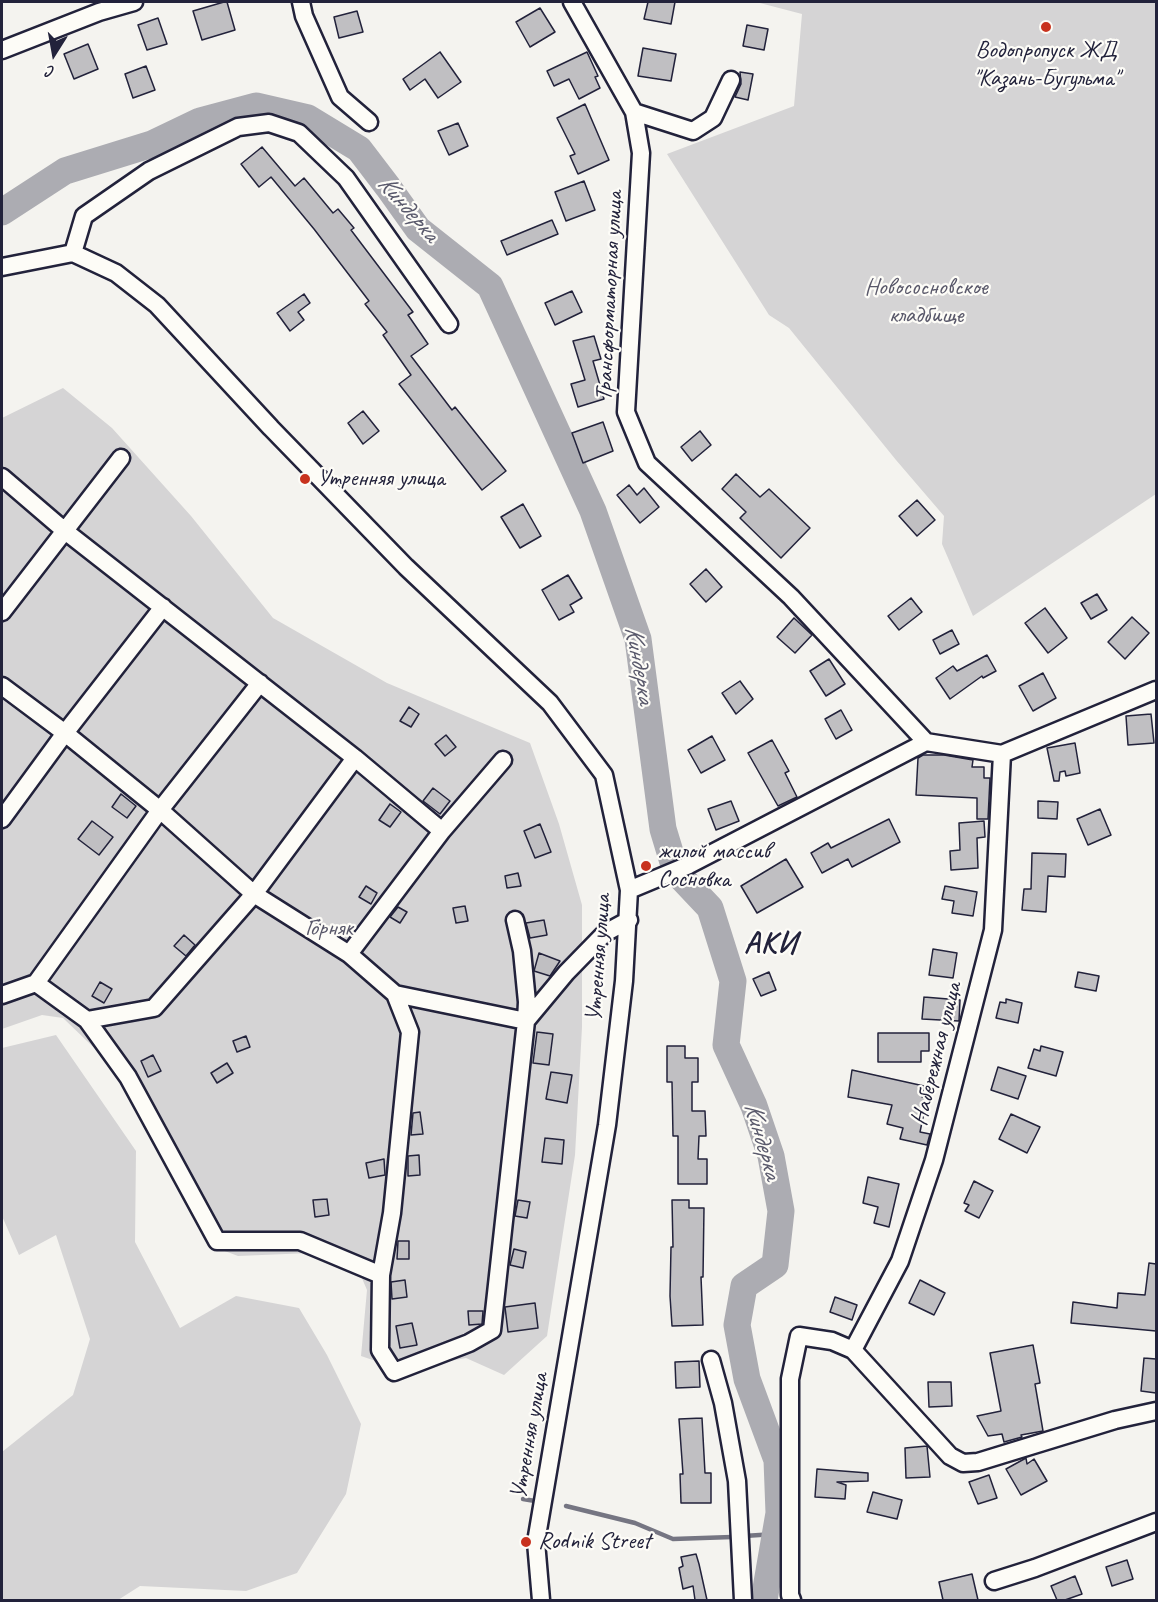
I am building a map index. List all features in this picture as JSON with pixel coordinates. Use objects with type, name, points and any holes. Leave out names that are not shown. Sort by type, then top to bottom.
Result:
[{"type":"street","points":[[2,50],[99,12],[134,2]]},
{"type":"street","points":[[301,2],[304,16],[340,97],[369,122]]},
{"type":"street","name":"Трансформаторная улица","points":[[572,2],[634,112],[642,153],[627,412],[647,463],[791,597],[926,742]]},
{"type":"street","points":[[634,112],[693,131],[713,118],[731,80]]},
{"type":"street","points":[[2,267],[73,252],[84,216],[149,171],[238,127],[269,123],[299,133],[346,178],[449,324]]},
{"type":"street","name":"Утренняя улица","points":[[73,252],[116,273],[157,305],[271,428],[406,567],[550,703],[604,775],[629,890],[629,921],[607,1125],[536,1542],[541,1600]]},
{"type":"street","points":[[2,612],[122,458]]},
{"type":"street","points":[[2,477],[65,531],[355,758],[442,831]]},
{"type":"street","points":[[2,819],[65,733],[163,607]]},
{"type":"street","points":[[2,995],[36,983],[160,810],[260,683]]},
{"type":"street","points":[[2,686],[65,733],[160,810],[254,894],[350,954],[395,994],[410,1032],[392,1214],[381,1275],[380,1350],[394,1372],[469,1342],[492,1330],[526,1021],[527,1002],[522,951],[515,920]]},
{"type":"street","points":[[629,890],[689,865],[926,742],[1002,754],[1156,690]]},
{"type":"street","name":"Набережная улица","points":[[853,1350],[900,1261],[934,1160],[993,930],[1002,754]]},
{"type":"street","points":[[87,1020],[154,1008],[254,894],[355,758]]},
{"type":"street","points":[[350,954],[442,831],[503,760]]},
{"type":"street","points":[[526,1021],[566,973],[605,933],[629,921]]},
{"type":"street","points":[[36,983],[87,1020],[128,1077],[217,1241],[300,1241],[381,1275]]},
{"type":"street","points":[[395,994],[526,1021]]},
{"type":"street","points":[[792,1600],[790,1583],[790,1379],[799,1336],[832,1341],[853,1350],[950,1456],[963,1463],[978,1462],[1115,1420],[1156,1410]]},
{"type":"street","points":[[711,1360],[723,1403],[737,1481],[743,1600]]},
{"type":"street","points":[[994,1581],[1035,1568],[1156,1522]]},
{"type":"green space","name":"Новососновское кладбище","points":[[756,2],[1156,2],[1156,494],[973,616],[942,544],[944,516],[789,328],[769,315],[667,154],[794,106],[802,14]]},
{"type":"green space","name":"Горняк","points":[[63,388],[112,428],[191,516],[273,618],[387,683],[530,743],[559,824],[582,905],[582,1027],[575,1155],[547,1336],[504,1375],[466,1358],[402,1370],[361,1356],[367,1290],[361,1276],[310,1253],[238,1256],[222,1250],[189,1180],[139,1091],[63,1018],[42,1015],[2,1029],[2,418]]},
{"type":"green space","points":[[56,1035],[136,1151],[135,1242],[180,1328],[236,1296],[299,1308],[327,1355],[361,1424],[346,1494],[297,1573],[246,1591],[140,1586],[118,1600],[2,1600],[2,1452],[73,1395],[90,1339],[56,1235],[19,1255],[2,1216],[2,1048]]},
{"type":"building","points":[[227,2],[235,30],[202,40],[193,11]]},
{"type":"building","points":[[648,2],[675,2],[671,24],[644,19]]},
{"type":"building","points":[[540,8],[555,32],[530,47],[516,22]]},
{"type":"building","points":[[357,11],[363,32],[339,38],[334,17]]},
{"type":"building","points":[[158,18],[167,44],[147,50],[138,25]]},
{"type":"building","points":[[747,25],[768,29],[764,50],[743,46]]},
{"type":"building","points":[[88,44],[98,69],[74,79],[64,54]]},
{"type":"building","points":[[643,48],[676,54],[671,81],[638,76]]},
{"type":"building","points":[[440,52],[461,82],[438,98],[425,79],[410,90],[403,79]]},
{"type":"building","points":[[587,52],[598,76],[595,77],[600,88],[579,99],[569,79],[554,86],[547,71]]},
{"type":"building","points":[[146,66],[155,90],[133,98],[125,74]]},
{"type":"building","points":[[740,72],[753,74],[748,100],[735,97],[741,84]]},
{"type":"building","points":[[585,104],[609,160],[578,174],[570,156],[575,154],[557,118]]},
{"type":"building","points":[[458,123],[468,146],[449,155],[438,131]]},
{"type":"building","points":[[262,147],[295,186],[304,178],[333,213],[338,209],[354,228],[351,230],[413,312],[408,315],[428,344],[411,356],[452,410],[455,407],[506,471],[482,490],[399,384],[411,375],[383,335],[387,332],[365,304],[369,301],[271,177],[259,187],[241,164]]},
{"type":"building","points":[[584,181],[595,210],[566,221],[555,192]]},
{"type":"building","points":[[552,220],[558,234],[507,255],[501,241]]},
{"type":"building","points":[[572,291],[582,312],[555,325],[545,303]]},
{"type":"building","points":[[304,294],[310,303],[298,312],[304,320],[290,331],[277,313]]},
{"type":"building","points":[[594,336],[601,359],[593,361],[604,399],[578,407],[571,384],[585,380],[573,341]]},
{"type":"building","points":[[363,411],[379,431],[363,444],[348,423]]},
{"type":"building","points":[[603,422],[613,451],[583,463],[572,433]]},
{"type":"building","points":[[700,431],[711,445],[692,461],[681,447]]},
{"type":"building","points":[[736,474],[760,497],[769,489],[810,528],[781,558],[740,518],[746,512],[722,489]]},
{"type":"building","points":[[629,485],[637,495],[644,488],[659,507],[640,523],[617,495]]},
{"type":"building","points":[[917,500],[935,520],[917,536],[899,516]]},
{"type":"building","points":[[523,504],[541,536],[520,548],[501,517]]},
{"type":"building","points":[[706,569],[722,587],[706,602],[690,584]]},
{"type":"building","points":[[568,575],[582,598],[570,605],[574,612],[559,620],[542,590]]},
{"type":"building","points":[[1097,594],[1107,610],[1091,619],[1081,603]]},
{"type":"building","points":[[911,598],[922,612],[899,630],[888,616]]},
{"type":"building","points":[[1045,608],[1067,638],[1048,653],[1025,623]]},
{"type":"building","points":[[1132,617],[1149,633],[1125,659],[1108,642]]},
{"type":"building","points":[[794,618],[812,635],[795,653],[777,637]]},
{"type":"building","points":[[952,630],[959,644],[940,654],[933,640]]},
{"type":"building","points":[[987,655],[996,671],[983,678],[982,676],[950,699],[936,678],[953,666],[957,671]]},
{"type":"building","points":[[829,659],[845,684],[826,696],[810,671]]},
{"type":"building","points":[[1043,673],[1056,698],[1033,711],[1019,686]]},
{"type":"building","points":[[740,681],[753,699],[736,714],[722,693]]},
{"type":"building","points":[[409,707],[419,714],[411,727],[400,721]]},
{"type":"building","points":[[841,710],[852,730],[836,739],[825,719]]},
{"type":"building","points":[[1151,714],[1154,743],[1128,745],[1126,716]]},
{"type":"building","points":[[446,735],[456,747],[445,756],[435,744]]},
{"type":"building","points":[[712,736],[725,760],[701,773],[688,750]]},
{"type":"building","points":[[772,740],[789,771],[785,773],[797,797],[778,806],[748,753]]},
{"type":"building","points":[[1075,743],[1080,773],[1066,776],[1065,771],[1060,772],[1059,781],[1054,781],[1047,748]]},
{"type":"building","points":[[923,755],[944,755],[973,760],[972,767],[984,767],[984,778],[990,778],[988,819],[977,819],[977,798],[916,795],[918,758]]},
{"type":"building","points":[[433,788],[450,801],[440,814],[423,801]]},
{"type":"building","points":[[121,794],[136,806],[127,818],[112,807]]},
{"type":"building","points":[[731,801],[739,821],[716,830],[708,809]]},
{"type":"building","points":[[1038,801],[1058,802],[1057,819],[1038,818]]},
{"type":"building","points":[[390,804],[401,812],[390,827],[379,820]]},
{"type":"building","points":[[1100,809],[1111,835],[1088,845],[1077,819]]},
{"type":"building","points":[[889,819],[900,842],[852,867],[848,859],[822,873],[811,853],[828,843],[831,848]]},
{"type":"building","points":[[92,821],[113,837],[99,855],[78,839]]},
{"type":"building","points":[[984,821],[985,837],[977,838],[978,868],[951,870],[950,851],[960,850],[959,823]]},
{"type":"building","points":[[540,824],[551,852],[535,858],[524,831]]},
{"type":"building","points":[[1032,853],[1066,854],[1065,877],[1048,876],[1046,912],[1022,910],[1024,889],[1031,889]]},
{"type":"building","points":[[786,859],[803,887],[757,913],[741,886]]},
{"type":"building","points":[[518,873],[521,886],[507,888],[505,876]]},
{"type":"building","points":[[366,886],[377,893],[371,904],[359,897]]},
{"type":"building","points":[[945,886],[977,892],[973,916],[952,913],[954,901],[942,899]]},
{"type":"building","points":[[465,906],[468,921],[456,923],[453,908]]},
{"type":"building","points":[[398,907],[407,912],[400,923],[390,917]]},
{"type":"building","points":[[544,920],[547,935],[530,938],[526,923]]},
{"type":"building","points":[[184,935],[195,945],[186,956],[174,946]]},
{"type":"building","points":[[933,949],[957,953],[953,978],[929,975]]},
{"type":"building","points":[[539,953],[560,961],[550,976],[534,971]]},
{"type":"building","points":[[769,972],[776,990],[761,996],[753,979]]},
{"type":"building","points":[[1078,972],[1099,976],[1096,991],[1075,987]]},
{"type":"building","points":[[100,982],[112,989],[104,1003],[92,996]]},
{"type":"building","points":[[924,997],[960,1000],[959,1021],[922,1019]]},
{"type":"building","points":[[1006,999],[1022,1003],[1018,1023],[996,1018],[1000,1002],[1006,1003]]},
{"type":"building","points":[[537,1032],[553,1034],[549,1065],[533,1063]]},
{"type":"building","points":[[878,1033],[929,1033],[929,1051],[921,1051],[921,1062],[878,1062]]},
{"type":"building","points":[[246,1036],[250,1047],[237,1052],[233,1041]]},
{"type":"building","points":[[667,1046],[685,1046],[685,1058],[698,1058],[698,1082],[692,1082],[692,1111],[705,1111],[706,1136],[699,1136],[698,1159],[707,1159],[707,1184],[678,1184],[678,1136],[673,1136],[672,1082],[667,1082]]},
{"type":"building","points":[[1041,1046],[1063,1052],[1056,1076],[1028,1068],[1034,1049],[1040,1051]]},
{"type":"building","points":[[153,1055],[161,1071],[148,1077],[141,1061]]},
{"type":"building","points":[[227,1063],[233,1073],[217,1083],[211,1073]]},
{"type":"building","points":[[998,1067],[1026,1076],[1018,1099],[991,1090]]},
{"type":"building","points":[[852,1070],[924,1086],[922,1097],[927,1098],[920,1132],[930,1134],[927,1145],[900,1139],[903,1128],[887,1124],[892,1105],[848,1097]]},
{"type":"building","points":[[551,1072],[572,1075],[567,1103],[546,1099]]},
{"type":"building","points":[[420,1112],[423,1134],[411,1135],[413,1113]]},
{"type":"building","points":[[1011,1114],[1040,1127],[1027,1153],[999,1139]]},
{"type":"building","points":[[545,1138],[564,1140],[562,1164],[542,1162]]},
{"type":"building","points":[[419,1155],[420,1175],[408,1176],[408,1156]]},
{"type":"building","points":[[384,1159],[385,1175],[369,1178],[366,1163]]},
{"type":"building","points":[[868,1177],[899,1184],[889,1227],[874,1223],[878,1207],[863,1203]]},
{"type":"building","points":[[974,1181],[993,1191],[979,1218],[965,1211],[969,1205],[964,1203]]},
{"type":"building","points":[[327,1199],[329,1215],[315,1217],[313,1200]]},
{"type":"building","points":[[518,1200],[530,1202],[527,1218],[515,1216]]},
{"type":"building","points":[[672,1200],[689,1200],[689,1208],[704,1208],[703,1277],[701,1277],[703,1325],[672,1326],[670,1296],[671,1247],[673,1247]]},
{"type":"building","points":[[398,1241],[409,1241],[409,1259],[397,1259]]},
{"type":"building","points":[[514,1249],[526,1252],[523,1268],[510,1265]]},
{"type":"building","points":[[1149,1263],[1156,1264],[1156,1331],[1071,1323],[1073,1302],[1117,1308],[1118,1293],[1145,1295]]},
{"type":"building","points":[[405,1280],[407,1297],[392,1299],[391,1282]]},
{"type":"building","points":[[920,1280],[945,1293],[934,1315],[909,1303]]},
{"type":"building","points":[[835,1297],[857,1305],[852,1320],[830,1312]]},
{"type":"building","points":[[535,1303],[538,1328],[508,1332],[505,1307]]},
{"type":"building","points":[[468,1311],[483,1311],[482,1324],[469,1325]]},
{"type":"building","points":[[412,1323],[417,1345],[400,1348],[396,1326]]},
{"type":"building","points":[[1033,1345],[1040,1383],[1035,1384],[1043,1431],[1021,1435],[1022,1437],[1004,1442],[1002,1434],[988,1436],[977,1416],[1001,1411],[990,1353]]},
{"type":"building","points":[[1144,1358],[1156,1359],[1156,1393],[1141,1391]]},
{"type":"building","points":[[699,1361],[700,1387],[676,1388],[675,1362]]},
{"type":"building","points":[[928,1382],[951,1382],[952,1406],[929,1407]]},
{"type":"building","points":[[702,1418],[705,1473],[711,1473],[711,1503],[681,1503],[680,1474],[683,1474],[679,1419]]},
{"type":"building","points":[[927,1446],[930,1477],[906,1478],[905,1448]]},
{"type":"building","points":[[1026,1458],[1027,1464],[1034,1459],[1047,1481],[1021,1495],[1006,1469]]},
{"type":"building","points":[[817,1469],[868,1473],[868,1481],[837,1482],[846,1485],[845,1499],[815,1497]]},
{"type":"building","points":[[989,1475],[997,1498],[978,1504],[969,1482]]},
{"type":"building","points":[[873,1492],[902,1500],[897,1519],[867,1512]]},
{"type":"building","points":[[696,1554],[707,1600],[695,1600],[693,1586],[683,1589],[679,1568],[683,1566],[681,1557]]},
{"type":"building","points":[[1127,1560],[1133,1579],[1112,1586],[1106,1567]]},
{"type":"building","points":[[972,1574],[978,1600],[943,1600],[939,1582]]},
{"type":"building","points":[[1075,1576],[1082,1594],[1065,1600],[1057,1600],[1051,1586]]},
{"type":"waterway","name":"Киндерка","points":[[2,212],[65,171],[152,144],[200,121],[256,106],[308,118],[359,149],[418,229],[490,286],[593,511],[638,639],[663,829],[676,872],[710,908],[733,981],[726,1045],[754,1106],[771,1156],[781,1211],[775,1265],[744,1286],[737,1325],[747,1379],[777,1460],[779,1513],[764,1600]]},
{"type":"waterway","points":[[523,1499],[535,1501]]},
{"type":"waterway","points":[[566,1506],[635,1523],[673,1539],[732,1537]]},
{"type":"waterway","points":[[744,1536],[775,1534]]},
{"type":"place","name":"Водопропуск ЖД \"Казань-Бугульма\"","points":[[1046,27]]},
{"type":"place","name":"Утренняя улица","points":[[305,479]]},
{"type":"place","name":"жилой массив Сосновка","points":[[646,866]]},
{"type":"place","name":"Rodnik Street","points":[[526,1542]]},
{"type":"district","name":"АКИ","points":[[771,944]]}]
